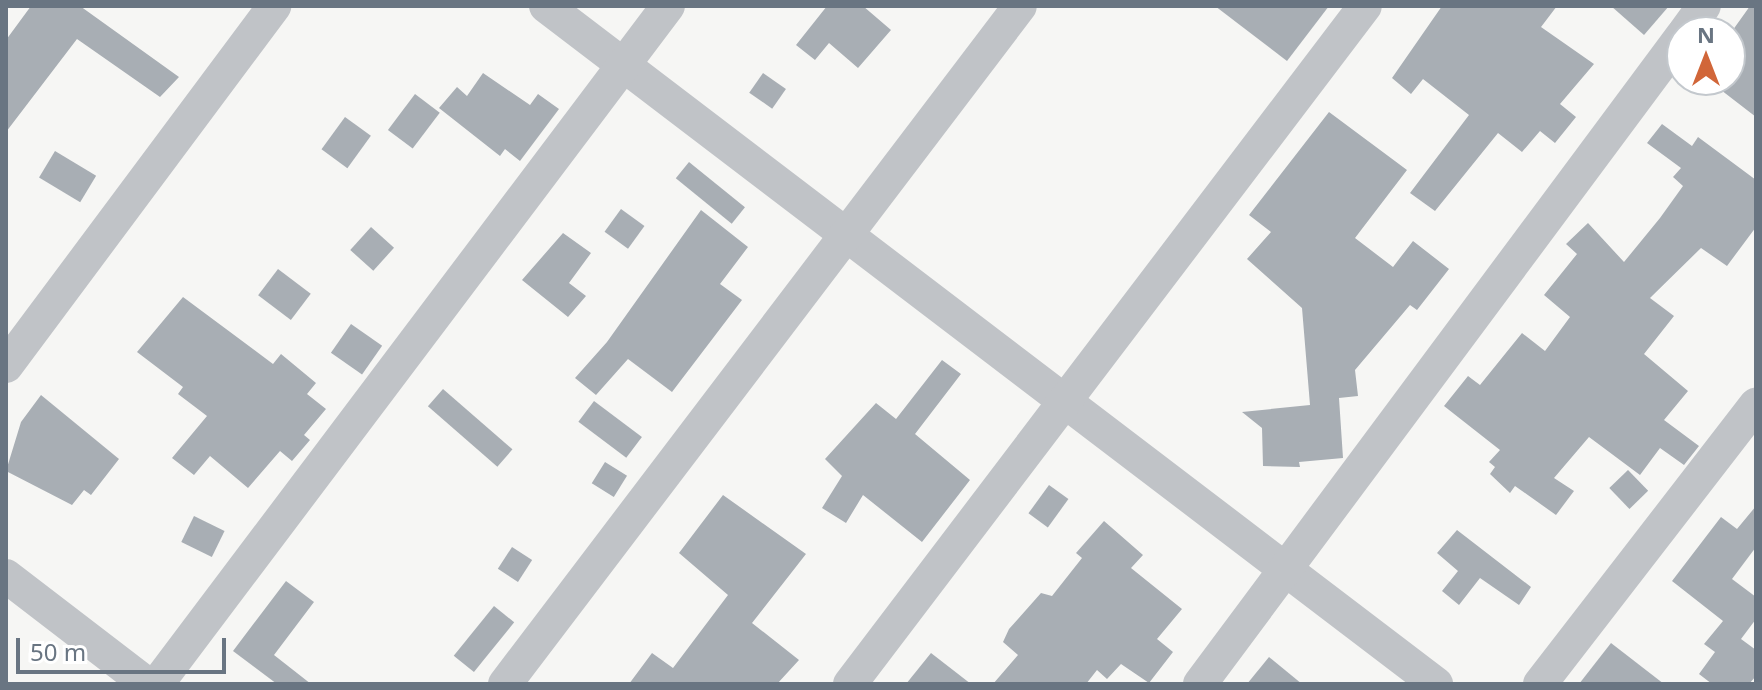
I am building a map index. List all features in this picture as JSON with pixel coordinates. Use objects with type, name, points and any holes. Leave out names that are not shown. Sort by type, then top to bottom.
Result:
[{"type":"street","points":[[6,366],[274,6]]},
{"type":"street","points":[[546,6],[1436,684]]},
{"type":"street","points":[[157,684],[668,6]]},
{"type":"street","points":[[505,684],[1020,6]]},
{"type":"street","points":[[850,684],[1067,403],[1365,6]]},
{"type":"street","points":[[1200,684],[1666,58]]},
{"type":"street","points":[[1540,684],[1756,405]]},
{"type":"street","points":[[6,576],[147,684]]},
{"type":"building","points":[[31,6],[80,6],[179,77],[160,97],[77,39],[6,132],[6,40]]},
{"type":"building","points":[[827,6],[863,6],[891,30],[858,68],[829,43],[815,60],[796,45]]},
{"type":"building","points":[[1215,6],[1329,6],[1287,61]]},
{"type":"building","points":[[1442,6],[1557,6],[1541,27],[1594,64],[1560,104],[1576,117],[1555,143],[1540,131],[1522,152],[1498,133],[1435,211],[1410,193],[1469,115],[1423,79],[1411,94],[1392,78]]},
{"type":"building","points":[[1611,6],[1669,6],[1644,35]]},
{"type":"building","points":[[1750,6],[1756,6],[1756,117],[1729,96],[1746,96],[1746,16],[1743,16]]},
{"type":"building","points":[[483,73],[530,105],[538,94],[559,109],[520,161],[505,149],[500,156],[439,108],[457,87],[467,96]]},
{"type":"building","points":[[763,73],[786,89],[772,109],[749,93]]},
{"type":"building","points":[[415,94],[440,113],[413,149],[388,130]]},
{"type":"building","points":[[1329,112],[1407,170],[1355,238],[1393,267],[1413,241],[1449,269],[1417,310],[1410,305],[1355,370],[1358,396],[1339,398],[1343,458],[1299,462],[1300,467],[1263,466],[1262,428],[1242,412],[1310,405],[1302,308],[1247,259],[1271,232],[1249,215]]},
{"type":"building","points":[[345,117],[371,136],[347,168],[321,149]]},
{"type":"building","points":[[1662,124],[1692,146],[1698,137],[1756,180],[1756,227],[1727,266],[1701,248],[1650,298],[1674,316],[1644,354],[1688,391],[1664,420],[1699,446],[1684,465],[1660,448],[1640,475],[1589,437],[1554,478],[1574,491],[1556,515],[1515,486],[1510,493],[1490,474],[1495,467],[1489,462],[1500,450],[1444,406],[1468,376],[1480,385],[1522,333],[1545,351],[1570,317],[1544,295],[1577,254],[1566,244],[1588,223],[1624,262],[1660,218],[1683,186],[1673,177],[1681,168],[1647,143]]},
{"type":"building","points":[[55,151],[96,176],[80,202],[39,178]]},
{"type":"building","points":[[689,162],[745,207],[732,224],[676,178]]},
{"type":"building","points":[[621,209],[644,226],[628,249],[605,232]]},
{"type":"building","points":[[701,210],[748,247],[720,284],[742,300],[672,392],[628,359],[596,395],[575,378],[607,342]]},
{"type":"building","points":[[371,227],[394,248],[373,271],[350,250]]},
{"type":"building","points":[[563,233],[591,253],[569,283],[586,296],[568,317],[522,280]]},
{"type":"building","points":[[278,269],[311,294],[291,320],[258,295]]},
{"type":"building","points":[[183,297],[273,364],[281,354],[316,383],[307,394],[326,409],[304,435],[310,440],[292,461],[280,451],[248,488],[210,456],[194,475],[172,458],[207,416],[178,394],[183,387],[137,352]]},
{"type":"building","points":[[351,324],[382,346],[362,374],[331,353]]},
{"type":"building","points":[[942,360],[961,374],[915,434],[970,480],[922,542],[863,495],[846,523],[822,508],[842,476],[825,459],[876,403],[896,419]]},
{"type":"building","points":[[443,389],[512,449],[497,467],[428,406]]},
{"type":"building","points":[[41,395],[119,459],[91,495],[84,490],[72,505],[6,471],[21,422]]},
{"type":"building","points":[[594,401],[642,437],[626,458],[578,422]]},
{"type":"building","points":[[605,462],[627,476],[614,497],[592,483]]},
{"type":"building","points":[[1628,470],[1648,491],[1629,509],[1609,488]]},
{"type":"building","points":[[1049,485],[1068,499],[1048,527],[1028,513]]},
{"type":"building","points":[[723,495],[806,554],[752,623],[799,660],[777,684],[629,684],[652,653],[673,668],[728,595],[679,553]]},
{"type":"building","points":[[1756,506],[1756,547],[1732,579],[1756,597],[1756,619],[1741,639],[1756,650],[1756,676],[1749,684],[1712,684],[1699,674],[1715,652],[1704,644],[1723,621],[1672,581],[1721,517],[1737,529]]},
{"type":"building","points":[[194,516],[225,531],[212,557],[181,542]]},
{"type":"building","points":[[1104,521],[1143,555],[1131,568],[1182,609],[1157,639],[1173,652],[1149,683],[1121,664],[1107,679],[1097,670],[1086,684],[993,684],[1018,655],[1003,642],[1009,629],[1041,593],[1052,596],[1082,558],[1076,553]]},
{"type":"building","points":[[1457,530],[1531,587],[1519,605],[1480,578],[1459,605],[1442,591],[1458,571],[1437,553]]},
{"type":"building","points":[[512,547],[532,560],[518,582],[498,569]]},
{"type":"building","points":[[286,581],[314,602],[274,655],[311,684],[277,684],[233,651]]},
{"type":"building","points":[[494,606],[514,622],[474,672],[454,656]]},
{"type":"building","points":[[1611,643],[1664,684],[1579,684]]},
{"type":"building","points":[[931,653],[971,684],[906,684]]},
{"type":"building","points":[[1269,657],[1302,684],[1247,684]]}]
